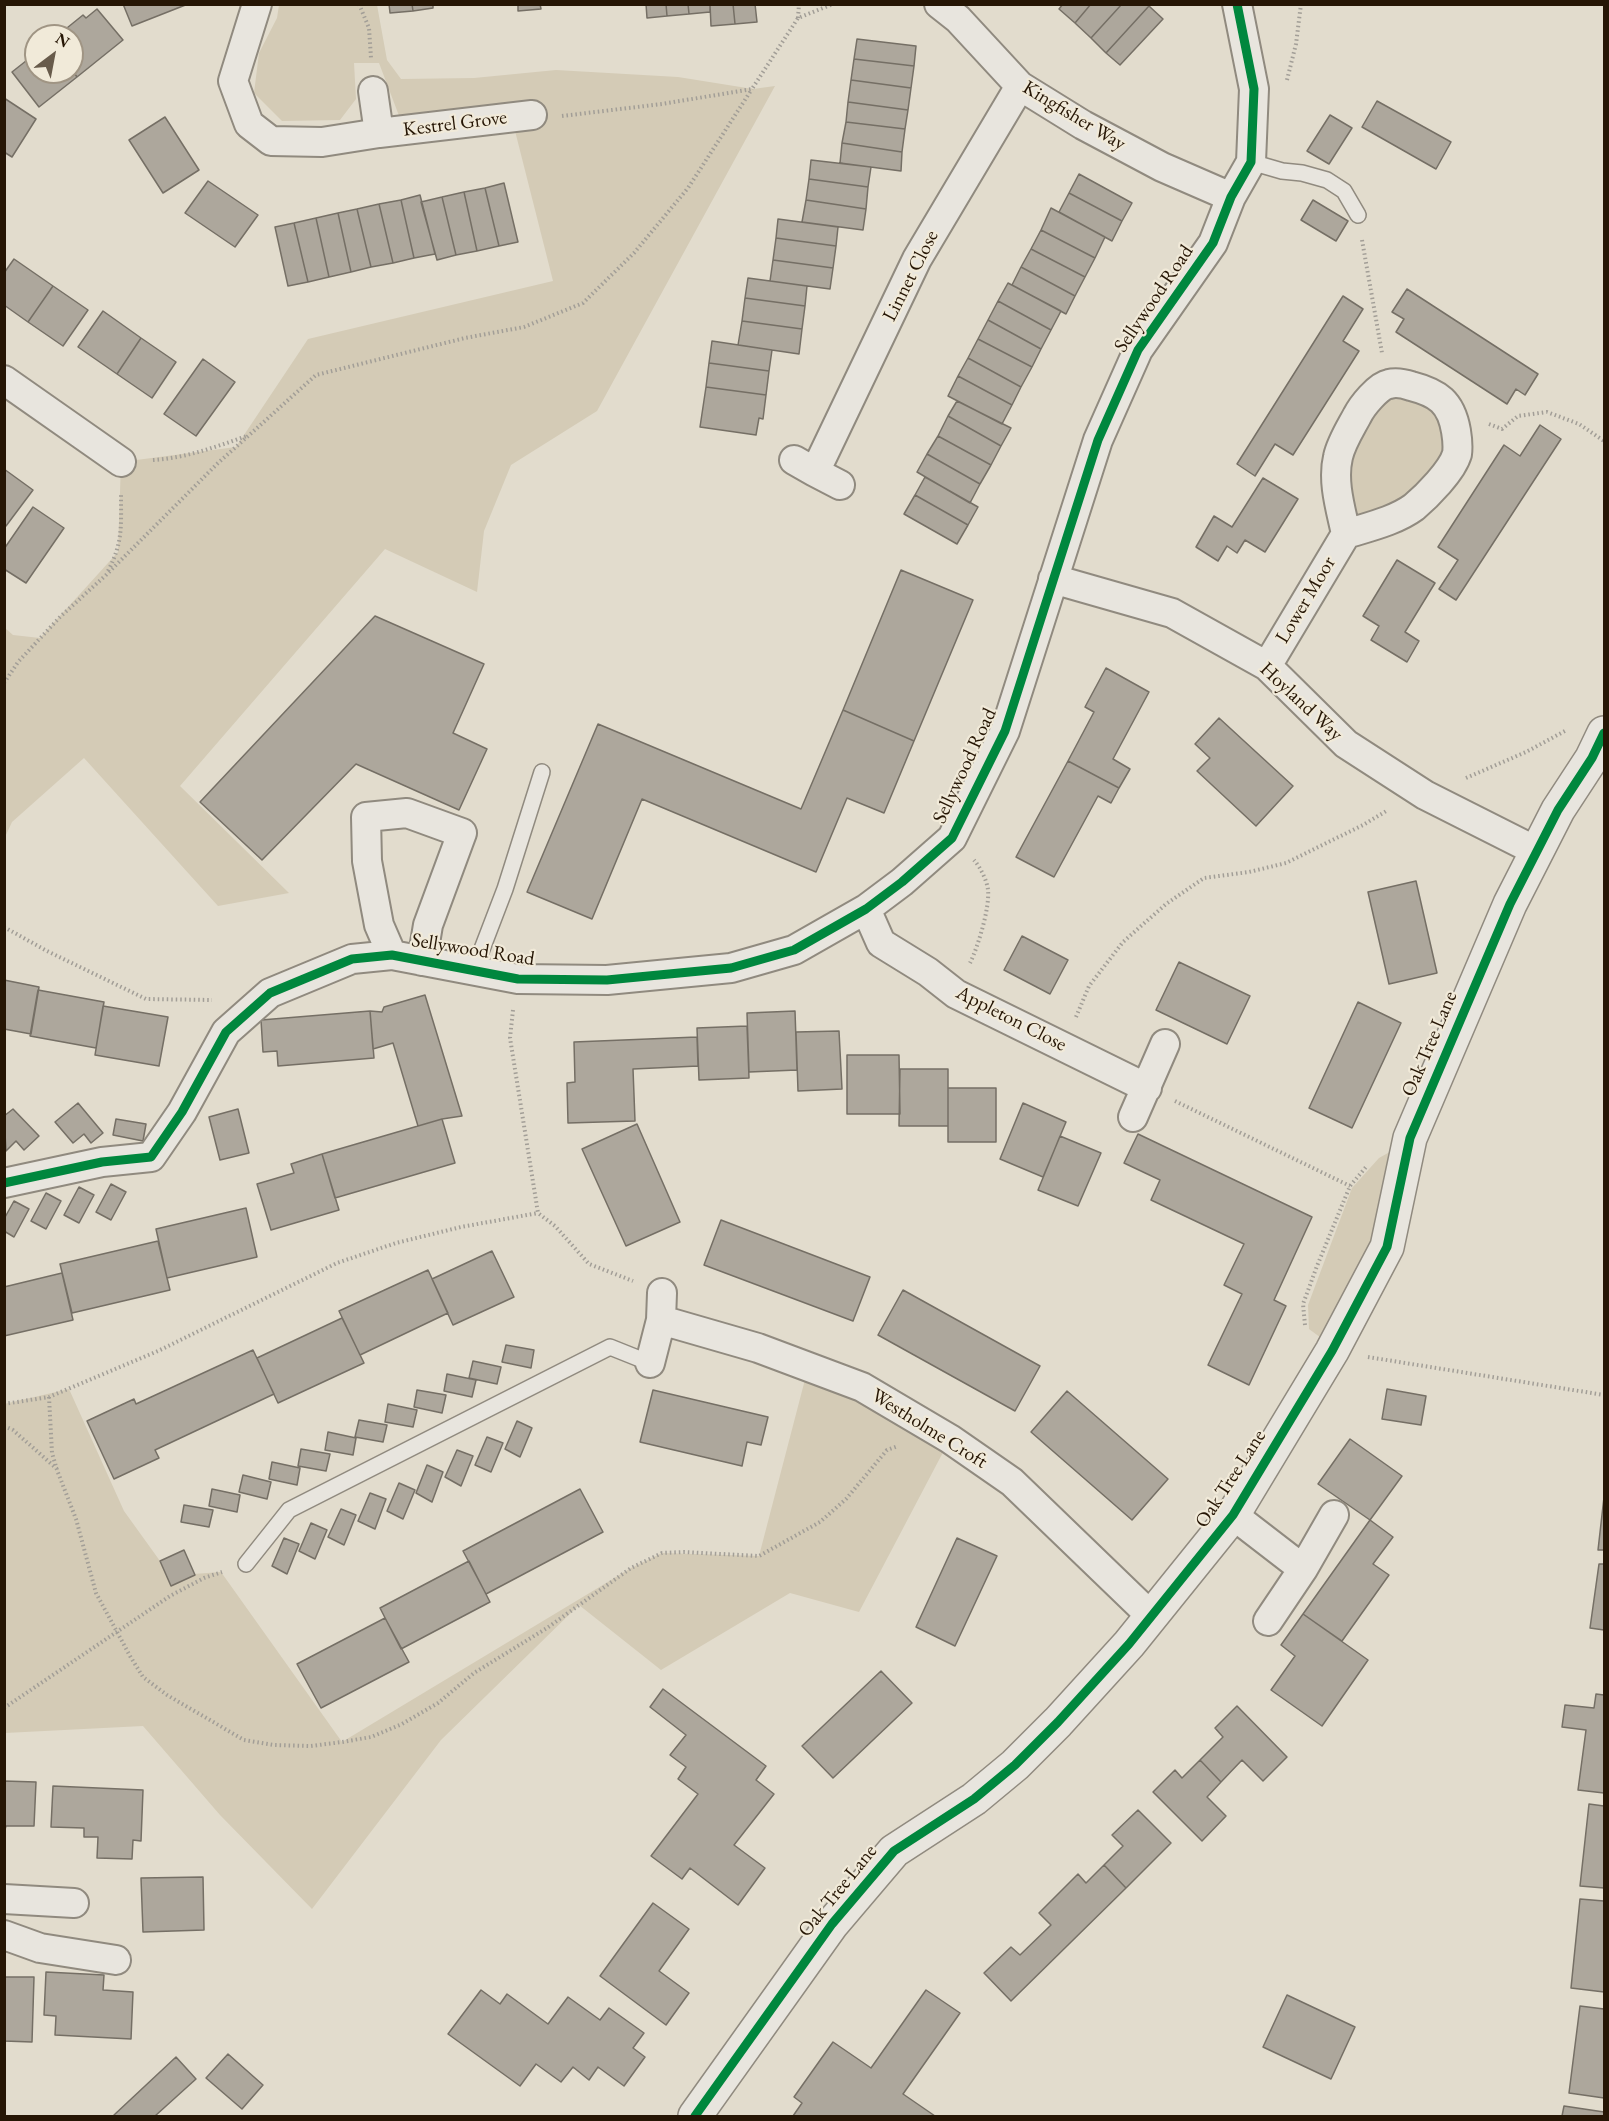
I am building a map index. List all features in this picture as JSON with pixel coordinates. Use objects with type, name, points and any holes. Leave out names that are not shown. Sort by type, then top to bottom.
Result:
[{"type":"street","name":"Kestrel Grove","points":[[257,4],[233,81],[249,124],[271,141],[322,142],[532,115]]},
{"type":"street","name":"Kingfisher Way","points":[[939,4],[958,19],[1020,86],[1083,125],[1162,167],[1231,197]]},
{"type":"street","name":"Sellywood Road","points":[[4,1184],[102,1162],[151,1157],[183,1112],[226,1032],[270,993],[352,959],[392,955],[518,979],[607,980],[731,968],[794,950],[866,909],[902,882],[952,838],[1005,731],[1098,440],[1138,350],[1213,243],[1231,197],[1251,162],[1254,89],[1237,4]]},
{"type":"street","name":"Linnet Close","points":[[840,485],[804,466],[917,259],[1020,86]]},
{"type":"street","name":"Kestrel Grove","points":[[373,91],[378,133]]},
{"type":"street","points":[[4,380],[122,462]]},
{"type":"street","points":[[1388,384],[1403,384],[1424,389],[1439,397],[1452,412]]},
{"type":"street","name":"Lower Moor","points":[[1346,534],[1336,484],[1337,458],[1360,411],[1373,395],[1388,384]]},
{"type":"street","name":"Lower Moor","points":[[1267,666],[1346,534],[1381,523],[1413,508],[1446,473],[1456,454],[1456,434],[1452,412]]},
{"type":"street","name":"Hoyland Way","points":[[1053,579],[1172,613],[1267,666],[1347,744],[1425,795],[1538,852]]},
{"type":"street","name":"Oak Tree Lane","points":[[695,2116],[832,1924],[894,1851],[974,1799],[1015,1766],[1129,1644],[1233,1515],[1332,1352],[1387,1247],[1410,1137],[1510,904],[1558,810],[1592,758],[1605,733]]},
{"type":"street","name":"Sellywood Road","points":[[392,955],[379,925],[367,861],[366,817],[407,813],[462,833],[428,925],[422,961]]},
{"type":"street","name":"Appleton Close","points":[[866,909],[881,944],[928,972],[956,994],[1064,1045],[1147,1088]]},
{"type":"street","points":[[1133,1117],[1165,1044]]},
{"type":"street","points":[[650,1363],[661,1306]]},
{"type":"street","name":"Westholme Croft","points":[[661,1306],[758,1348],[862,1387],[950,1438],[1012,1482],[1151,1616]]},
{"type":"street","points":[[1233,1515],[1303,1569]]},
{"type":"street","points":[[1268,1621],[1303,1569],[1334,1515]]},
{"type":"street","points":[[4,1899],[74,1903]]},
{"type":"street","points":[[4,1935],[40,1948],[116,1960]]},
{"type":"lane","points":[[1251,162],[1326,180],[1344,191],[1358,215]]},
{"type":"lane","points":[[474,970],[505,889],[542,772]]},
{"type":"lane","points":[[246,1564],[289,1510],[610,1347],[650,1363]]},
{"type":"path","points":[[359,4],[369,28],[373,91]]},
{"type":"path","points":[[4,683],[18,662],[60,617],[106,575],[218,463],[316,375],[465,338],[525,327],[583,303],[634,253],[688,188],[798,18],[799,4]]},
{"type":"path","points":[[798,18],[833,4]]},
{"type":"path","points":[[532,115],[572,116],[752,89]]},
{"type":"path","points":[[1358,215],[1388,384]]},
{"type":"path","points":[[1452,412],[1502,429],[1518,416],[1547,412],[1579,424],[1605,441]]},
{"type":"path","points":[[106,575],[118,552],[122,528],[122,462],[170,459],[200,452],[251,434]]},
{"type":"path","points":[[1064,1045],[1089,986],[1123,942],[1166,904],[1204,878],[1249,872],[1286,863],[1363,825],[1407,798],[1425,795],[1526,752],[1571,728]]},
{"type":"path","points":[[952,838],[979,866],[988,889],[984,917],[974,955],[956,994]]},
{"type":"path","points":[[4,927],[47,951],[146,999],[216,1000]]},
{"type":"path","points":[[518,979],[510,1038],[538,1213],[555,1226],[589,1264],[661,1306]]},
{"type":"path","points":[[1147,1088],[1350,1186]]},
{"type":"path","points":[[1410,1137],[1376,1155],[1350,1186],[1333,1224],[1304,1304],[1306,1332],[1332,1352],[1605,1395]]},
{"type":"path","points":[[4,1404],[50,1398],[158,1352],[337,1263],[461,1227],[538,1213]]},
{"type":"path","points":[[50,1398],[52,1453],[76,1519],[96,1593],[143,1677],[167,1695],[244,1740],[274,1745],[311,1746],[371,1737],[402,1724],[438,1703],[474,1673],[547,1628],[631,1568],[662,1553],[759,1556],[820,1522],[846,1499],[887,1450],[927,1434],[950,1438]]},
{"type":"path","points":[[4,1426],[13,1430],[57,1470]]},
{"type":"path","points":[[4,1708],[170,1596],[204,1578],[246,1564]]},
{"type":"shaded area","points":[[279,5],[377,5],[387,60],[401,79],[474,78],[556,70],[678,77],[753,89],[775,86],[597,411],[511,465],[484,531],[477,592],[385,549],[180,786],[289,893],[218,906],[84,758],[12,822],[5,837],[5,628],[13,635],[40,638],[118,552],[121,462],[236,447],[308,339],[553,281],[512,119],[401,121],[379,63],[354,63],[356,99],[340,120],[282,121],[254,93],[259,53],[277,18]]},
{"type":"shaded area","points":[[1399,391],[1447,416],[1450,449],[1412,502],[1354,521],[1342,486],[1350,451],[1380,397]]},
{"type":"shaded area","points":[[1404,1144],[1385,1245],[1332,1346],[1309,1329],[1308,1305],[1352,1188],[1379,1158]]},
{"type":"shaded area","points":[[808,1368],[950,1439],[859,1612],[790,1593],[661,1670],[579,1605],[441,1740],[312,1909],[220,1815],[143,1726],[5,1733],[4,1404],[69,1389],[124,1511],[160,1561],[166,1576],[221,1572],[342,1742],[631,1568],[662,1553],[759,1556]]},
{"type":"building","points":[[123,4],[188,4],[132,26]]},
{"type":"building","points":[[389,4],[412,4],[413,11],[390,13]]},
{"type":"building","points":[[412,4],[433,4],[433,8],[413,11]]},
{"type":"building","points":[[518,4],[540,4],[541,9],[518,11]]},
{"type":"building","points":[[646,4],[666,4],[667,16],[647,18]]},
{"type":"building","points":[[666,4],[688,4],[689,14],[667,16]]},
{"type":"building","points":[[688,4],[710,4],[710,12],[689,14]]},
{"type":"building","points":[[710,4],[733,4],[735,24],[711,26]]},
{"type":"building","points":[[733,4],[755,4],[757,22],[735,24]]},
{"type":"building","points":[[1063,4],[1091,4],[1075,23],[1059,9]]},
{"type":"building","points":[[1091,4],[1122,4],[1091,38],[1075,23]]},
{"type":"building","points":[[1122,4],[1147,4],[1149,6],[1106,53],[1091,38]]},
{"type":"building","points":[[1149,6],[1163,19],[1120,65],[1106,53]]},
{"type":"building","points":[[97,9],[123,40],[84,71],[84,24],[72,24],[83,15],[86,18]]},
{"type":"building","points":[[857,39],[916,46],[914,66],[854,59]]},
{"type":"building","points":[[854,59],[914,66],[911,88],[851,80]]},
{"type":"building","points":[[24,62],[24,84],[68,84],[39,107],[12,72]]},
{"type":"building","points":[[851,80],[911,88],[908,110],[848,102]]},
{"type":"building","points":[[4,98],[36,119],[12,157],[4,152]]},
{"type":"building","points":[[1377,101],[1451,142],[1436,169],[1362,127]]},
{"type":"building","points":[[848,102],[908,110],[905,129],[846,122]]},
{"type":"building","points":[[1330,115],[1352,128],[1329,164],[1307,151]]},
{"type":"building","points":[[165,117],[199,170],[163,193],[129,140]]},
{"type":"building","points":[[846,122],[905,129],[902,152],[842,143]]},
{"type":"building","points":[[842,143],[902,152],[901,171],[840,163]]},
{"type":"building","points":[[811,160],[871,167],[868,187],[809,179]]},
{"type":"building","points":[[1079,174],[1132,203],[1122,221],[1069,193]]},
{"type":"building","points":[[809,179],[868,187],[866,209],[806,200]]},
{"type":"building","points":[[208,181],[258,215],[235,247],[185,213]]},
{"type":"building","points":[[504,183],[518,242],[499,246],[485,188]]},
{"type":"building","points":[[485,188],[499,246],[477,251],[464,192]]},
{"type":"building","points":[[464,192],[477,251],[456,255],[442,197]]},
{"type":"building","points":[[1069,193],[1122,221],[1112,241],[1059,212]]},
{"type":"building","points":[[420,195],[435,254],[414,258],[401,200]]},
{"type":"building","points":[[442,197],[456,255],[437,260],[421,202]]},
{"type":"building","points":[[401,200],[414,258],[393,263],[379,204]]},
{"type":"building","points":[[806,200],[866,209],[863,230],[802,222]]},
{"type":"building","points":[[1313,200],[1348,221],[1336,241],[1301,220]]},
{"type":"building","points":[[379,204],[393,263],[371,267],[357,209]]},
{"type":"building","points":[[1051,208],[1105,237],[1095,258],[1041,230]]},
{"type":"building","points":[[357,209],[371,267],[351,272],[338,213]]},
{"type":"building","points":[[338,213],[351,272],[329,277],[316,218]]},
{"type":"building","points":[[316,218],[329,277],[308,282],[294,223]]},
{"type":"building","points":[[778,219],[838,227],[836,246],[776,238]]},
{"type":"building","points":[[294,223],[308,282],[288,286],[275,227]]},
{"type":"building","points":[[1041,230],[1095,258],[1085,277],[1031,249]]},
{"type":"building","points":[[776,238],[836,246],[833,268],[773,260]]},
{"type":"building","points":[[1031,249],[1085,277],[1075,296],[1021,267]]},
{"type":"building","points":[[14,259],[53,286],[28,322],[4,305],[4,273]]},
{"type":"building","points":[[773,260],[833,268],[830,289],[770,281]]},
{"type":"building","points":[[1021,267],[1075,296],[1066,314],[1012,285]]},
{"type":"building","points":[[748,278],[807,286],[805,306],[745,298]]},
{"type":"building","points":[[1008,283],[1061,311],[1051,330],[998,301]]},
{"type":"building","points":[[53,286],[88,310],[63,346],[28,322]]},
{"type":"building","points":[[1407,289],[1538,374],[1525,395],[1516,389],[1507,404],[1396,332],[1404,319],[1392,312]]},
{"type":"building","points":[[1343,296],[1363,309],[1343,341],[1359,351],[1293,455],[1275,444],[1255,476],[1237,464]]},
{"type":"building","points":[[745,298],[805,306],[802,329],[742,321]]},
{"type":"building","points":[[998,301],[1051,330],[1041,349],[988,320]]},
{"type":"building","points":[[103,311],[141,338],[117,374],[78,347]]},
{"type":"building","points":[[988,320],[1041,349],[1032,367],[978,339]]},
{"type":"building","points":[[742,321],[802,329],[799,354],[738,345]]},
{"type":"building","points":[[141,338],[176,362],[152,398],[117,374]]},
{"type":"building","points":[[978,339],[1032,367],[1021,387],[968,358]]},
{"type":"building","points":[[712,341],[772,350],[769,371],[709,363]]},
{"type":"building","points":[[968,358],[1021,387],[1012,405],[958,376]]},
{"type":"building","points":[[203,359],[235,382],[196,436],[164,414]]},
{"type":"building","points":[[709,363],[769,371],[766,395],[706,387]]},
{"type":"building","points":[[958,376],[1012,405],[1002,424],[948,396]]},
{"type":"building","points":[[706,387],[766,395],[763,419],[759,418],[756,435],[700,427]]},
{"type":"building","points":[[957,401],[1011,428],[1001,446],[948,416]]},
{"type":"building","points":[[948,416],[1001,446],[991,465],[938,436]]},
{"type":"building","points":[[1540,425],[1561,439],[1456,600],[1439,589],[1458,560],[1438,547],[1504,445],[1520,456]]},
{"type":"building","points":[[938,436],[991,465],[980,484],[927,454]]},
{"type":"building","points":[[927,454],[980,484],[970,503],[917,472]]},
{"type":"building","points":[[4,469],[33,490],[6,526],[4,525]]},
{"type":"building","points":[[925,477],[978,507],[968,525],[915,495]]},
{"type":"building","points":[[1263,478],[1298,499],[1265,552],[1245,540],[1237,553],[1227,546],[1218,561],[1196,547],[1214,516],[1232,527]]},
{"type":"building","points":[[915,495],[968,525],[957,544],[904,514]]},
{"type":"building","points":[[33,507],[64,528],[26,583],[4,569],[4,549]]},
{"type":"building","points":[[1397,560],[1435,583],[1405,632],[1419,641],[1407,662],[1371,640],[1379,626],[1363,616]]},
{"type":"building","points":[[901,570],[973,600],[914,741],[843,710]]},
{"type":"building","points":[[375,616],[484,664],[453,733],[487,749],[459,810],[356,764],[262,860],[200,802]]},
{"type":"building","points":[[1106,668],[1149,692],[1113,759],[1130,769],[1119,788],[1068,761],[1094,712],[1085,707]]},
{"type":"building","points":[[843,710],[914,741],[884,813],[847,798],[816,872],[642,799],[592,919],[527,892],[598,724],[801,809]]},
{"type":"building","points":[[1219,718],[1293,786],[1256,826],[1197,771],[1210,758],[1195,744]]},
{"type":"building","points":[[1068,761],[1119,788],[1111,803],[1098,796],[1054,877],[1016,857]]},
{"type":"building","points":[[1416,881],[1437,973],[1389,984],[1368,892]]},
{"type":"building","points":[[1022,936],[1068,960],[1050,994],[1004,970]]},
{"type":"building","points":[[1179,962],[1250,996],[1227,1044],[1156,1010]]},
{"type":"building","points":[[4,980],[39,987],[31,1034],[4,1029]]},
{"type":"building","points":[[38,990],[104,1002],[96,1048],[30,1036]]},
{"type":"building","points":[[425,995],[462,1116],[418,1126],[393,1043],[373,1049],[370,1011],[382,1012],[384,1007]]},
{"type":"building","points":[[1358,1002],[1401,1023],[1352,1128],[1309,1108]]},
{"type":"building","points":[[103,1006],[168,1017],[159,1066],[95,1055]]},
{"type":"building","points":[[370,1011],[374,1058],[278,1066],[277,1051],[263,1052],[261,1020]]},
{"type":"building","points":[[795,1011],[797,1070],[749,1072],[747,1013]]},
{"type":"building","points":[[747,1026],[749,1078],[699,1080],[697,1028]]},
{"type":"building","points":[[839,1031],[842,1089],[798,1091],[796,1032]]},
{"type":"building","points":[[697,1037],[698,1066],[633,1069],[635,1121],[568,1123],[567,1083],[575,1082],[574,1042]]},
{"type":"building","points":[[847,1055],[899,1055],[900,1114],[847,1114]]},
{"type":"building","points":[[900,1069],[948,1069],[948,1126],[899,1126]]},
{"type":"building","points":[[948,1088],[996,1088],[996,1142],[948,1142]]},
{"type":"building","points":[[78,1103],[103,1133],[91,1143],[84,1134],[73,1143],[55,1122]]},
{"type":"building","points":[[1023,1103],[1066,1122],[1043,1177],[1000,1159]]},
{"type":"building","points":[[13,1109],[39,1136],[24,1150],[16,1141],[6,1151],[4,1116]]},
{"type":"building","points":[[238,1109],[249,1153],[220,1160],[209,1117]]},
{"type":"building","points":[[116,1119],[146,1124],[143,1141],[113,1135]]},
{"type":"building","points":[[442,1119],[455,1163],[335,1198],[322,1154]]},
{"type":"building","points":[[637,1124],[680,1222],[626,1246],[582,1149]]},
{"type":"building","points":[[1138,1134],[1312,1217],[1274,1300],[1286,1306],[1249,1385],[1208,1365],[1242,1294],[1224,1285],[1244,1244],[1151,1200],[1160,1180],[1124,1163]]},
{"type":"building","points":[[1060,1136],[1101,1153],[1078,1206],[1038,1190]]},
{"type":"building","points":[[322,1154],[339,1210],[271,1230],[257,1184],[294,1173],[291,1164]]},
{"type":"building","points":[[111,1184],[126,1192],[111,1220],[96,1212]]},
{"type":"building","points":[[79,1187],[94,1195],[79,1223],[64,1215]]},
{"type":"building","points":[[46,1193],[61,1201],[46,1229],[31,1221]]},
{"type":"building","points":[[14,1201],[29,1209],[14,1237],[4,1231],[4,1219]]},
{"type":"building","points":[[246,1208],[257,1257],[167,1278],[156,1229]]},
{"type":"building","points":[[721,1220],[870,1277],[853,1321],[704,1265]]},
{"type":"building","points":[[158,1241],[170,1290],[72,1313],[60,1264]]},
{"type":"building","points":[[492,1251],[514,1297],[453,1325],[432,1279]]},
{"type":"building","points":[[428,1270],[448,1313],[360,1355],[339,1311]]},
{"type":"building","points":[[62,1273],[73,1320],[4,1336],[4,1287]]},
{"type":"building","points":[[903,1290],[1040,1366],[1015,1411],[878,1335]]},
{"type":"building","points":[[342,1318],[364,1363],[278,1403],[257,1358]]},
{"type":"building","points":[[506,1345],[534,1350],[531,1368],[502,1362]]},
{"type":"building","points":[[253,1350],[274,1394],[155,1450],[159,1458],[114,1479],[87,1421],[134,1399],[136,1404]]},
{"type":"building","points":[[473,1361],[501,1367],[497,1384],[469,1378]]},
{"type":"building","points":[[447,1374],[476,1380],[472,1397],[444,1391]]},
{"type":"building","points":[[1387,1389],[1426,1396],[1421,1425],[1382,1419]]},
{"type":"building","points":[[417,1390],[446,1395],[442,1413],[414,1407]]},
{"type":"building","points":[[653,1390],[768,1417],[761,1445],[747,1442],[742,1466],[640,1442]]},
{"type":"building","points":[[1067,1391],[1168,1479],[1132,1520],[1031,1432]]},
{"type":"building","points":[[388,1404],[417,1410],[413,1427],[385,1422]]},
{"type":"building","points":[[359,1420],[387,1425],[383,1442],[355,1437]]},
{"type":"building","points":[[517,1421],[532,1428],[520,1457],[505,1449]]},
{"type":"building","points":[[328,1432],[356,1438],[353,1455],[325,1450]]},
{"type":"building","points":[[487,1437],[503,1443],[491,1472],[475,1465]]},
{"type":"building","points":[[1350,1439],[1402,1476],[1370,1520],[1318,1484]]},
{"type":"building","points":[[301,1449],[330,1454],[326,1471],[298,1466]]},
{"type":"building","points":[[457,1450],[473,1456],[461,1486],[445,1477]]},
{"type":"building","points":[[272,1462],[300,1468],[297,1485],[269,1479]]},
{"type":"building","points":[[427,1465],[443,1472],[432,1502],[416,1493]]},
{"type":"building","points":[[243,1475],[271,1482],[267,1499],[239,1492]]},
{"type":"building","points":[[399,1483],[415,1490],[403,1519],[387,1511]]},
{"type":"building","points":[[212,1489],[240,1495],[237,1512],[209,1506]]},
{"type":"building","points":[[580,1489],[603,1532],[486,1594],[463,1551]]},
{"type":"building","points":[[370,1493],[386,1499],[375,1529],[358,1521]]},
{"type":"building","points":[[1604,1497],[1604,1550],[1598,1550]]},
{"type":"building","points":[[184,1505],[213,1510],[209,1527],[181,1522]]},
{"type":"building","points":[[341,1509],[356,1515],[344,1545],[328,1537]]},
{"type":"building","points":[[1370,1520],[1393,1537],[1373,1564],[1389,1575],[1342,1641],[1303,1614]]},
{"type":"building","points":[[311,1523],[327,1530],[315,1559],[299,1551]]},
{"type":"building","points":[[284,1538],[299,1544],[287,1574],[272,1566]]},
{"type":"building","points":[[957,1538],[997,1556],[955,1646],[916,1627]]},
{"type":"building","points":[[184,1550],[195,1575],[171,1586],[160,1561]]},
{"type":"building","points":[[469,1561],[490,1602],[401,1649],[380,1608]]},
{"type":"building","points":[[1599,1564],[1604,1564],[1604,1630],[1590,1628]]},
{"type":"building","points":[[1303,1614],[1368,1660],[1322,1726],[1271,1690],[1295,1656],[1281,1645]]},
{"type":"building","points":[[385,1618],[409,1662],[321,1708],[297,1664]]},
{"type":"building","points":[[881,1671],[912,1703],[833,1778],[802,1746]]},
{"type":"building","points":[[663,1689],[766,1766],[756,1780],[774,1794],[734,1845],[765,1868],[738,1905],[690,1868],[682,1879],[651,1856],[698,1794],[678,1779],[686,1767],[670,1755],[686,1735],[650,1707]]},
{"type":"building","points":[[1596,1694],[1604,1695],[1604,1793],[1578,1790],[1586,1730],[1562,1727],[1565,1705],[1594,1708]]},
{"type":"building","points":[[1237,1706],[1287,1757],[1263,1781],[1242,1760],[1221,1782],[1200,1760],[1223,1737],[1215,1728]]},
{"type":"building","points":[[1200,1760],[1221,1782],[1207,1797],[1226,1816],[1202,1841],[1153,1792],[1175,1770],[1182,1778]]},
{"type":"building","points":[[4,1781],[36,1782],[34,1826],[6,1826],[4,1833]]},
{"type":"building","points":[[53,1786],[143,1790],[141,1841],[133,1840],[132,1859],[97,1858],[98,1837],[84,1837],[84,1828],[51,1827]]},
{"type":"building","points":[[1589,1804],[1604,1806],[1604,1888],[1580,1886]]},
{"type":"building","points":[[1138,1810],[1171,1843],[1126,1888],[1104,1865],[1123,1846],[1112,1835]]},
{"type":"building","points":[[1104,1865],[1126,1888],[1011,2001],[984,1973],[1011,1947],[1020,1955],[1051,1925],[1039,1913],[1078,1874],[1086,1883]]},
{"type":"building","points":[[203,1877],[204,1930],[143,1932],[141,1878]]},
{"type":"building","points":[[1580,1899],[1604,1901],[1604,1992],[1571,1988]]},
{"type":"building","points":[[653,1903],[689,1929],[659,1971],[689,1993],[666,2025],[600,1976]]},
{"type":"building","points":[[46,1972],[104,1975],[103,1990],[133,1992],[131,2039],[55,2035],[56,2016],[44,2015]]},
{"type":"building","points":[[4,1977],[34,1977],[32,2042],[4,2041]]},
{"type":"building","points":[[481,1990],[500,2004],[507,1994],[548,2024],[568,1997],[600,2020],[609,2008],[644,2033],[633,2048],[645,2057],[624,2086],[598,2067],[589,2080],[573,2067],[561,2082],[536,2064],[520,2086],[448,2034]]},
{"type":"building","points":[[926,1990],[960,2013],[903,2094],[935,2116],[793,2116],[802,2103],[794,2097],[833,2042],[871,2068]]},
{"type":"building","points":[[1287,1995],[1355,2027],[1331,2079],[1263,2047]]},
{"type":"building","points":[[1580,2006],[1604,2009],[1604,2098],[1569,2093]]},
{"type":"building","points":[[228,2054],[263,2085],[242,2109],[206,2078]]},
{"type":"building","points":[[176,2057],[196,2079],[155,2116],[114,2115]]},
{"type":"building","points":[[1564,2106],[1604,2112],[1604,2116],[1562,2116]]},
{"type":"cycle path","points":[[4,1183],[102,1162],[151,1157],[182,1112],[226,1032],[270,993],[352,959],[392,955],[518,979],[607,980],[731,968],[794,950],[866,909],[902,882],[952,838],[1005,731],[1098,440],[1138,350],[1213,243],[1231,197],[1251,162],[1254,89],[1237,4]]},
{"type":"cycle path","points":[[695,2116],[832,1924],[894,1851],[974,1799],[1015,1765],[1058,1722],[1129,1644],[1233,1515],[1332,1351],[1387,1247],[1410,1138],[1510,904],[1558,810],[1592,758],[1604,733]]}]
